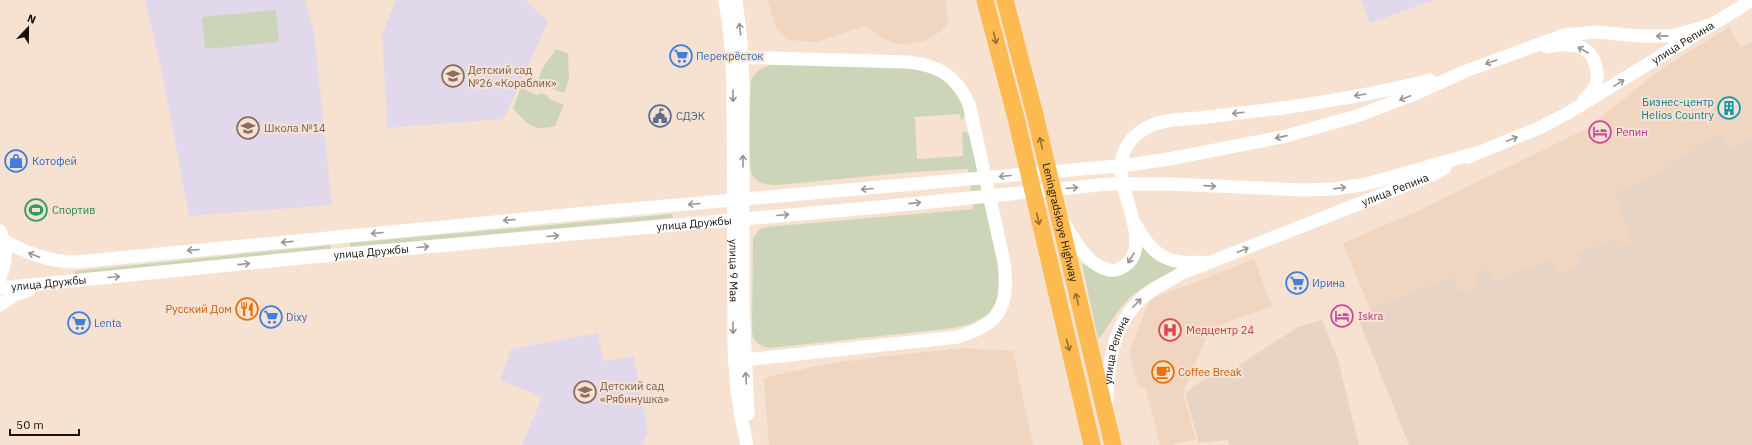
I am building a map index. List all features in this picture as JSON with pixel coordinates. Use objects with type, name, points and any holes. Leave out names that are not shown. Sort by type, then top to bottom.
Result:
[{"type":"highway","name":"Leningradskoye Highway","points":[[985,0],[1016,118],[1092,445]]},
{"type":"highway","name":"Leningradskoye Highway","points":[[1005,0],[1113,445]]},
{"type":"street","name":"улица 9 Мая","points":[[725,0],[737,57]]},
{"type":"street","name":"улица 9 Мая","points":[[736,0],[741,417],[748,445]]},
{"type":"street","name":"улица Репина","points":[[1106,418],[1107,375],[1111,352],[1118,331],[1127,314],[1151,291],[1180,274],[1427,177],[1476,153],[1539,128],[1573,110],[1664,56],[1752,0]]},
{"type":"street","points":[[1055,208],[1074,240],[1087,256],[1098,265],[1115,271],[1132,259],[1135,243],[1133,220],[1122,181],[1123,157],[1128,144],[1133,137],[1154,124],[1290,107],[1398,88],[1466,71],[1564,35],[1597,32],[1640,36],[1668,36],[1713,24]]},
{"type":"street","points":[[1515,52],[1560,45],[1580,47],[1587,52],[1596,65],[1596,83],[1593,91],[1573,110]]},
{"type":"street","points":[[737,57],[909,62],[933,67],[943,71],[954,80],[962,90],[969,104],[1004,262],[1007,284],[1004,303],[999,313],[991,321],[976,331],[958,337],[740,361]]},
{"type":"street","name":"улица Дружбы","points":[[2,236],[35,256],[51,260],[76,262],[180,251],[1128,165],[1169,159],[1286,136],[1357,116],[1410,96],[1466,71]]},
{"type":"street","name":"улица Дружбы","points":[[0,288],[301,258],[1109,184],[1171,184],[1303,190],[1334,189],[1367,184],[1476,153]]},
{"type":"street","points":[[1133,220],[1148,245],[1163,257],[1180,263],[1216,260]]},
{"type":"street","points":[[0,278],[5,267],[6,254],[2,236]]},
{"type":"street","points":[[0,305],[13,296],[44,284]]},
{"type":"shaded area","name":"Школа №14","points":[[145,0],[305,0],[314,32],[332,205],[189,216],[161,68]]},
{"type":"shaded area","name":"Детский сад №26 «Кораблик»","points":[[396,0],[525,0],[548,21],[504,119],[387,128],[382,34]]},
{"type":"shaded area","points":[[768,0],[945,0],[949,22],[941,31],[927,40],[915,43],[898,44],[884,39],[865,26],[817,42],[788,40],[776,29]]},
{"type":"shaded area","points":[[1361,0],[1434,0],[1370,23]]},
{"type":"shaded area","points":[[1729,27],[1741,47],[1752,41],[1752,136],[1730,150],[1720,134],[1658,172],[1614,193],[1633,242],[1619,248],[1615,239],[1576,255],[1580,265],[1556,274],[1550,259],[1495,281],[1490,268],[1479,289],[1470,292],[1464,289],[1459,291],[1452,276],[1370,309],[1343,243],[1422,209],[1590,127],[1664,67]]},
{"type":"shaded area","points":[[1720,133],[1730,150],[1752,136],[1752,445],[1409,445],[1359,321],[1372,316],[1370,309],[1452,276],[1459,291],[1464,289],[1471,292],[1479,288],[1473,275],[1490,268],[1495,281],[1550,259],[1557,274],[1580,265],[1576,254],[1616,239],[1619,248],[1632,242],[1614,193],[1658,172]]},
{"type":"shaded area","points":[[1254,259],[1272,306],[1210,329],[1183,393],[1196,439],[1172,445],[1160,445],[1146,390],[1138,386],[1129,352],[1145,311],[1152,299]]},
{"type":"shaded area","points":[[1322,320],[1338,360],[1359,445],[1229,445],[1228,440],[1199,443],[1185,393],[1204,379],[1236,367],[1298,327]]},
{"type":"shaded area","name":"Детский сад «Рябинушка»","points":[[598,333],[603,361],[634,356],[648,432],[643,445],[522,445],[542,397],[500,380],[511,349]]},
{"type":"shaded area","points":[[965,348],[1013,351],[1033,445],[769,445],[764,378],[825,364]]},
{"type":"green space","points":[[276,10],[279,42],[205,49],[202,17]]},
{"type":"green space","points":[[556,49],[568,53],[569,79],[564,93],[537,83],[542,69]]},
{"type":"green space","points":[[773,65],[918,69],[943,79],[953,89],[958,95],[966,113],[961,121],[960,114],[915,117],[917,159],[963,156],[962,132],[966,132],[970,136],[1000,274],[998,298],[989,314],[970,324],[953,328],[771,348],[764,347],[756,342],[752,332],[753,238],[760,229],[766,227],[973,209],[968,169],[912,172],[778,185],[766,184],[757,180],[752,174],[749,157],[751,81],[755,74],[760,70]]},
{"type":"green space","points":[[521,88],[537,95],[541,93],[547,95],[549,99],[564,105],[555,126],[547,128],[536,127],[531,125],[518,114],[513,108]]},
{"type":"green space","points":[[672,214],[673,218],[350,247],[350,243]]},
{"type":"green space","points":[[331,245],[331,249],[75,275],[75,271]]},
{"type":"green space","points":[[1143,245],[1166,263],[1177,268],[1177,270],[1154,281],[1134,294],[1122,306],[1098,339],[1082,264],[1104,274],[1112,275],[1126,272],[1135,265],[1139,259]]},
{"type":"place","name":"Перекрёсток","points":[[681,56]]},
{"type":"place","name":"Детский сад №26 «Кораблик»","points":[[453,76]]},
{"type":"place","name":"Бизнес-центр Helios Country","points":[[1729,108]]},
{"type":"place","name":"СДЭК","points":[[660,116]]},
{"type":"place","name":"Школа №14","points":[[248,128]]},
{"type":"place","name":"Репин","points":[[1600,132]]},
{"type":"place","name":"Котофей","points":[[16,161]]},
{"type":"place","name":"Спортив","points":[[36,210]]},
{"type":"place","name":"Ирина","points":[[1297,283]]},
{"type":"place","name":"Русский Дом","points":[[247,309]]},
{"type":"place","name":"Iskra","points":[[1342,316]]},
{"type":"place","name":"Dixy","points":[[271,317]]},
{"type":"place","name":"Lenta","points":[[79,323]]},
{"type":"place","name":"Медцентр 24","points":[[1170,330]]},
{"type":"place","name":"Coffee Break","points":[[1163,372]]},
{"type":"place","name":"Детский сад «Рябинушка»","points":[[585,392]]}]
